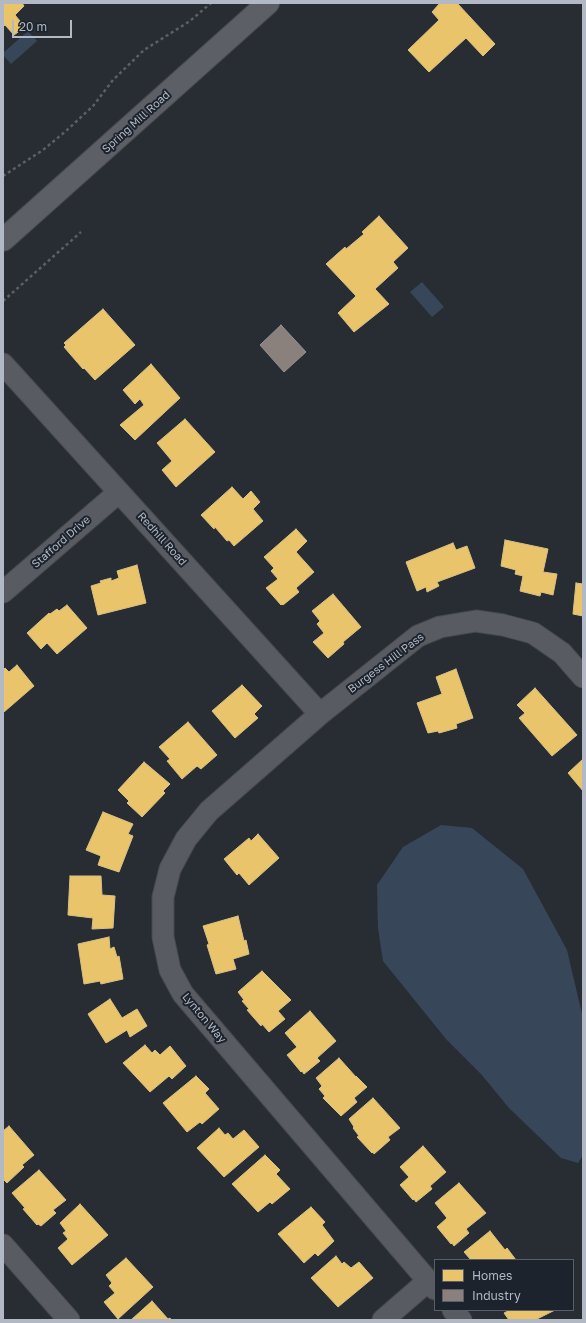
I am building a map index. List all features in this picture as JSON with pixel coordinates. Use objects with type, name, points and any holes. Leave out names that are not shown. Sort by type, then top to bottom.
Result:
[{"type":"street","name":"Spring Mill Road","points":[[3,240],[268,3]]},
{"type":"street","name":"Redhill Road","points":[[3,364],[320,714]]},
{"type":"street","name":"Stafford Drive","points":[[3,592],[119,492]]},
{"type":"street","name":"Burgess Hill Pass","points":[[320,714],[418,636],[440,627],[476,621],[503,625],[533,633],[562,653],[583,677]]},
{"type":"street","name":"Lynton Way","points":[[320,714],[209,811],[186,839],[170,869],[163,897],[163,937],[170,970],[183,994],[431,1285]]},
{"type":"street","points":[[3,1245],[69,1320]]},
{"type":"street","points":[[383,1320],[431,1285]]},
{"type":"street","points":[[454,1311],[461,1320]]},
{"type":"path","points":[[3,176],[43,150],[66,131],[93,106],[113,80],[144,50],[190,21],[211,3]]},
{"type":"path","points":[[3,301],[81,232]]},
{"type":"water","points":[[28,31],[37,41],[11,64],[3,53]]},
{"type":"water","points":[[422,282],[444,307],[432,317],[410,292]]},
{"type":"water","points":[[441,825],[472,828],[523,869],[567,950],[583,1018],[583,1155],[578,1163],[561,1158],[509,1108],[481,1074],[446,1039],[383,961],[378,928],[377,885],[403,847]]},
{"type":"building: Homes","points":[[3,3],[22,3],[24,6],[15,15],[25,27],[14,35],[5,25],[3,27]]},
{"type":"building: Homes","points":[[440,3],[457,3],[495,44],[483,56],[466,38],[429,72],[408,50],[439,20],[432,12]]},
{"type":"building: Homes","points":[[379,216],[408,248],[393,262],[398,268],[375,289],[389,304],[354,332],[338,313],[356,296],[326,264],[345,247],[346,249],[364,234],[362,232]]},
{"type":"building: Homes","points":[[103,309],[135,345],[95,380],[84,368],[83,369],[64,347],[66,345],[64,343]]},
{"type":"building: Homes","points":[[151,364],[180,398],[135,440],[120,425],[144,405],[140,399],[135,404],[123,390]]},
{"type":"building: Homes","points":[[185,419],[215,452],[176,487],[162,470],[172,461],[157,443]]},
{"type":"building: Homes","points":[[232,487],[243,499],[251,491],[260,502],[253,509],[263,521],[234,546],[229,540],[227,541],[215,527],[214,529],[201,515]]},
{"type":"building: Homes","points":[[296,529],[307,541],[296,552],[314,572],[296,588],[299,592],[281,605],[266,588],[278,579],[271,571],[274,568],[264,557]]},
{"type":"building: Homes","points":[[505,540],[548,549],[543,572],[557,574],[553,595],[541,592],[540,596],[520,591],[523,576],[515,574],[516,570],[501,566]]},
{"type":"building: Homes","points":[[453,543],[456,550],[467,546],[475,568],[437,582],[439,586],[427,592],[426,587],[417,591],[406,562]]},
{"type":"building: Homes","points":[[137,565],[146,603],[98,615],[91,586],[101,583],[100,581],[111,578],[111,581],[119,578],[117,571]]},
{"type":"building: Homes","points":[[576,583],[583,584],[583,616],[573,614]]},
{"type":"building: Homes","points":[[333,594],[361,627],[343,642],[344,644],[328,658],[313,642],[324,633],[317,624],[320,621],[312,611]]},
{"type":"building: Homes","points":[[67,605],[87,628],[57,654],[47,643],[41,649],[27,633],[49,613],[50,614],[57,609],[59,611]]},
{"type":"building: Homes","points":[[17,665],[34,686],[4,712],[3,670],[5,668],[9,672]]},
{"type":"building: Homes","points":[[456,669],[473,718],[456,724],[457,728],[439,733],[438,731],[428,733],[417,703],[442,694],[436,677]]},
{"type":"building: Homes","points":[[242,685],[262,706],[254,714],[258,718],[235,738],[212,711]]},
{"type":"building: Homes","points":[[535,688],[577,735],[552,756],[519,718],[525,713],[517,705]]},
{"type":"building: Homes","points":[[188,722],[217,755],[201,769],[197,766],[182,779],[167,761],[170,759],[159,747]]},
{"type":"building: Homes","points":[[583,759],[583,791],[568,773]]},
{"type":"building: Homes","points":[[144,762],[170,784],[163,791],[165,793],[142,817],[127,803],[129,801],[118,790]]},
{"type":"building: Homes","points":[[103,812],[133,824],[128,834],[133,836],[119,872],[98,865],[101,856],[86,850]]},
{"type":"building: Homes","points":[[258,834],[279,858],[249,885],[239,873],[237,875],[224,859],[249,838],[251,841]]},
{"type":"building: Homes","points":[[70,876],[101,876],[102,895],[115,896],[113,928],[92,929],[93,918],[68,915]]},
{"type":"building: Homes","points":[[238,916],[249,954],[233,959],[236,969],[216,974],[203,926]]},
{"type":"building: Homes","points":[[109,937],[110,949],[114,947],[117,957],[119,956],[123,979],[101,984],[100,981],[84,984],[78,944]]},
{"type":"building: Homes","points":[[262,971],[291,1000],[278,1011],[285,1019],[269,1032],[262,1024],[261,1026],[247,1010],[249,1009],[242,1001],[244,1000],[238,992]]},
{"type":"building: Homes","points":[[110,999],[122,1018],[137,1009],[147,1026],[130,1037],[127,1030],[106,1043],[88,1014]]},
{"type":"building: Homes","points":[[310,1011],[336,1041],[317,1058],[320,1061],[304,1074],[287,1055],[297,1047],[285,1033]]},
{"type":"building: Homes","points":[[145,1045],[152,1053],[155,1050],[160,1055],[170,1046],[186,1066],[172,1079],[169,1076],[150,1092],[123,1063]]},
{"type":"building: Homes","points":[[339,1058],[367,1087],[354,1098],[357,1102],[341,1116],[323,1098],[325,1096],[319,1089],[322,1086],[316,1078]]},
{"type":"building: Homes","points":[[196,1076],[209,1089],[205,1093],[219,1109],[202,1124],[200,1122],[187,1132],[163,1103]]},
{"type":"building: Homes","points":[[373,1098],[400,1128],[388,1137],[390,1140],[374,1154],[357,1137],[359,1136],[349,1119]]},
{"type":"building: Homes","points":[[9,1126],[34,1155],[22,1165],[24,1167],[7,1183],[3,1179],[3,1131]]},
{"type":"building: Homes","points":[[219,1128],[225,1135],[228,1133],[233,1139],[244,1130],[259,1147],[224,1177],[197,1148]]},
{"type":"building: Homes","points":[[423,1146],[446,1172],[430,1186],[432,1189],[416,1202],[400,1185],[409,1177],[400,1167]]},
{"type":"building: Homes","points":[[265,1155],[280,1170],[276,1174],[290,1189],[272,1204],[270,1202],[258,1212],[232,1184]]},
{"type":"building: Homes","points":[[39,1170],[66,1200],[53,1210],[56,1213],[41,1226],[38,1224],[37,1225],[12,1193]]},
{"type":"building: Homes","points":[[459,1183],[486,1213],[466,1229],[469,1233],[454,1246],[437,1227],[447,1218],[435,1203]]},
{"type":"building: Homes","points":[[80,1204],[108,1235],[72,1265],[58,1248],[68,1239],[63,1233],[66,1231],[60,1223]]},
{"type":"building: Homes","points":[[311,1207],[325,1222],[322,1225],[334,1241],[318,1256],[315,1253],[304,1263],[278,1234]]},
{"type":"building: Homes","points":[[490,1231],[505,1250],[507,1248],[515,1259],[470,1259],[464,1252]]},
{"type":"building: Homes","points":[[336,1256],[342,1264],[344,1262],[351,1268],[359,1262],[373,1278],[338,1307],[311,1278]]},
{"type":"building: Homes","points":[[126,1258],[153,1287],[118,1319],[104,1302],[115,1293],[109,1286],[112,1283],[106,1275]]},
{"type":"building: Homes","points":[[152,1301],[168,1319],[170,1318],[171,1320],[131,1320]]},
{"type":"building: Homes","points":[[508,1311],[553,1311],[535,1320],[509,1320],[504,1313]]},
{"type":"building: Industry","points":[[281,325],[306,352],[284,372],[260,345]]}]
